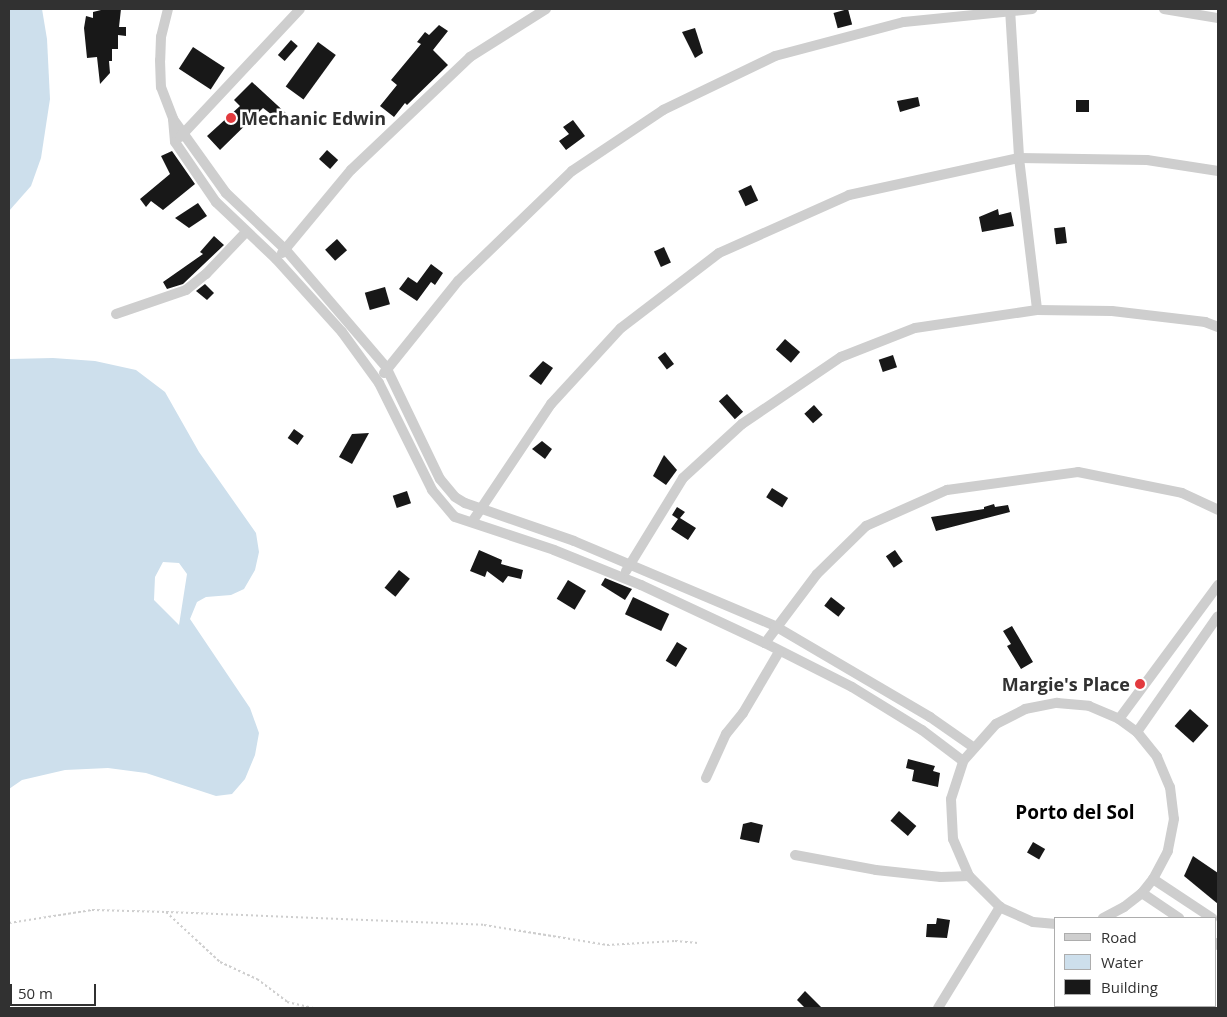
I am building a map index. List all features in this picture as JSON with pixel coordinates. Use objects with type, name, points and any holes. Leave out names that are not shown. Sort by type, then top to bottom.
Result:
[{"type":"street","points":[[168,9],[161,37],[161,87],[173,119],[175,142],[216,202],[276,259],[342,332],[379,383],[432,490],[455,517],[623,578],[765,643],[852,687],[922,730],[963,761]]},
{"type":"street","points":[[175,142],[300,9]]},
{"type":"street","points":[[276,259],[351,170],[470,57],[546,9]]},
{"type":"street","points":[[379,383],[386,367],[458,281],[572,171],[662,110],[775,56],[904,22],[1032,9]]},
{"type":"street","points":[[1164,9],[1218,18]]},
{"type":"street","points":[[1011,10],[1019,158],[1037,310]]},
{"type":"street","points":[[173,119],[226,194],[285,249],[386,367],[440,479],[460,500],[628,564],[775,626],[914,707],[972,747]]},
{"type":"street","points":[[472,522],[484,508],[551,404],[621,328],[719,253],[849,195],[1019,158],[1147,160],[1218,171]]},
{"type":"street","points":[[116,314],[186,290],[206,274],[246,232]]},
{"type":"street","points":[[623,578],[628,564],[683,478],[742,424],[841,357],[915,328],[1037,310],[1112,310],[1205,322],[1218,327]]},
{"type":"street","points":[[765,643],[775,626],[817,574],[866,526],[947,490],[1078,472],[1182,493],[1218,510]]},
{"type":"street","points":[[1119,719],[1218,584]]},
{"type":"street","points":[[1137,732],[1218,616]]},
{"type":"street","points":[[706,778],[726,734],[743,713],[780,652]]},
{"type":"street","points":[[1054,924],[1033,922],[1000,907],[969,876],[953,839],[951,799],[963,761],[972,747],[996,724],[1032,707],[1056,703],[1089,706],[1119,719],[1137,732],[1157,757],[1170,787],[1174,819],[1168,851],[1153,879],[1142,893],[1106,917]]},
{"type":"street","points":[[795,855],[876,870],[942,877],[969,876]]},
{"type":"street","points":[[1153,879],[1210,917]]},
{"type":"street","points":[[1142,893],[1178,917]]},
{"type":"street","points":[[938,1008],[1000,907]]},
{"type":"path","points":[[9,923],[92,910],[166,912],[484,925],[608,945],[675,941],[698,943]]},
{"type":"path","points":[[166,912],[220,962],[257,979],[287,1002],[314,1008]]},
{"type":"water","points":[[9,9],[42,9],[47,39],[50,99],[41,158],[31,186],[9,211]]},
{"type":"water","points":[[53,358],[95,361],[136,370],[165,392],[199,452],[256,533],[259,552],[255,570],[244,589],[231,595],[206,597],[197,602],[190,619],[250,708],[259,733],[255,755],[245,779],[232,794],[216,796],[146,773],[108,768],[65,770],[22,780],[9,789],[9,359]],"holes":[[[163,562],[179,563],[187,574],[179,625],[154,600],[155,577]]]},
{"type":"building","points":[[105,9],[121,9],[119,27],[126,27],[126,36],[118,35],[118,49],[112,49],[112,61],[109,61],[110,73],[100,84],[97,57],[87,58],[84,28],[86,16],[93,18],[93,12]]},
{"type":"building","points":[[848,9],[852,24],[838,28],[834,13]]},
{"type":"building","points":[[439,25],[448,31],[433,50],[448,65],[407,105],[405,103],[394,117],[380,106],[397,85],[391,80],[421,44],[417,42],[425,32],[429,35]]},
{"type":"building","points":[[695,28],[703,53],[695,58],[682,32]]},
{"type":"building","points":[[291,40],[298,46],[285,61],[278,55]]},
{"type":"building","points":[[318,42],[336,55],[303,99],[286,86]]},
{"type":"building","points":[[193,47],[225,68],[211,90],[179,69]]},
{"type":"building","points":[[252,82],[290,117],[284,124],[263,108],[220,150],[207,136],[240,106],[234,100]]},
{"type":"building","points":[[918,97],[920,106],[900,112],[897,101]]},
{"type":"building","points":[[1076,100],[1089,100],[1089,112],[1076,112]]},
{"type":"building","points":[[573,120],[585,136],[566,150],[559,141],[569,134],[563,127]]},
{"type":"building","points":[[327,150],[338,160],[330,169],[319,159]]},
{"type":"building","points":[[172,151],[195,184],[163,210],[151,201],[146,207],[140,199],[170,174],[161,156]]},
{"type":"building","points":[[751,185],[758,200],[745,206],[738,191]]},
{"type":"building","points":[[198,203],[207,216],[189,228],[175,218]]},
{"type":"building","points":[[998,209],[999,215],[1011,212],[1014,226],[982,232],[979,217]]},
{"type":"building","points":[[1065,227],[1067,243],[1056,244],[1054,228]]},
{"type":"building","points":[[214,236],[224,245],[183,284],[167,289],[163,282],[203,254],[200,252]]},
{"type":"building","points":[[337,239],[347,250],[335,261],[325,250]]},
{"type":"building","points":[[664,247],[671,263],[661,267],[654,251]]},
{"type":"building","points":[[431,264],[443,273],[435,285],[431,282],[417,301],[399,289],[408,277],[417,283]]},
{"type":"building","points":[[205,284],[214,293],[207,300],[196,291]]},
{"type":"building","points":[[385,287],[390,304],[370,310],[365,293]]},
{"type":"building","points":[[785,339],[800,352],[791,363],[776,350]]},
{"type":"building","points":[[665,352],[674,364],[667,369],[658,357]]},
{"type":"building","points":[[893,355],[897,367],[883,372],[879,360]]},
{"type":"building","points":[[543,361],[553,368],[541,385],[529,376]]},
{"type":"building","points":[[727,394],[743,412],[735,419],[719,401]]},
{"type":"building","points":[[814,405],[823,415],[813,423],[804,414]]},
{"type":"building","points":[[294,429],[304,436],[298,445],[288,438]]},
{"type":"building","points":[[369,433],[352,464],[339,457],[352,434]]},
{"type":"building","points":[[542,441],[552,449],[545,459],[532,449]]},
{"type":"building","points":[[664,455],[677,470],[666,485],[653,476]]},
{"type":"building","points":[[772,488],[788,498],[782,507],[766,497]]},
{"type":"building","points":[[407,491],[411,503],[397,508],[393,496]]},
{"type":"building","points":[[994,504],[995,507],[1008,505],[1010,512],[936,531],[931,517],[984,509],[984,507]]},
{"type":"building","points":[[677,507],[685,512],[680,518],[696,528],[688,540],[671,529],[678,519],[672,515]]},
{"type":"building","points":[[479,550],[502,560],[501,564],[523,570],[521,579],[508,576],[503,583],[487,571],[485,577],[470,571]]},
{"type":"building","points":[[895,550],[903,562],[894,568],[886,556]]},
{"type":"building","points":[[399,570],[410,579],[395,597],[385,588]]},
{"type":"building","points":[[605,578],[632,589],[625,600],[601,585]]},
{"type":"building","points":[[568,580],[586,591],[575,610],[557,599]]},
{"type":"building","points":[[633,597],[669,614],[661,631],[625,614]]},
{"type":"building","points":[[831,597],[845,608],[838,617],[824,606]]},
{"type":"building","points":[[1012,626],[1033,662],[1021,669],[1007,646],[1011,644],[1003,631]]},
{"type":"building","points":[[677,642],[687,648],[676,667],[666,661]]},
{"type":"building","points":[[1190,709],[1209,726],[1193,743],[1175,726]]},
{"type":"building","points":[[908,759],[935,766],[933,771],[940,773],[938,787],[912,781],[914,770],[906,768]]},
{"type":"building","points":[[899,811],[916,826],[908,836],[890,821]]},
{"type":"building","points":[[751,822],[763,825],[759,843],[740,839],[743,824]]},
{"type":"building","points":[[1033,842],[1045,849],[1039,859],[1027,852]]},
{"type":"building","points":[[1193,856],[1218,873],[1218,904],[1184,876]]},
{"type":"building","points":[[937,918],[950,920],[947,938],[926,937],[927,924],[936,924]]},
{"type":"building","points":[[805,991],[822,1008],[805,1008],[797,1000]]},
{"type":"place","name":"Mechanic Edwin","points":[[231,118]]},
{"type":"place","name":"Margie's Place","points":[[1140,684]]},
{"type":"district","name":"Porto del Sol","points":[[1075,813]]}]
